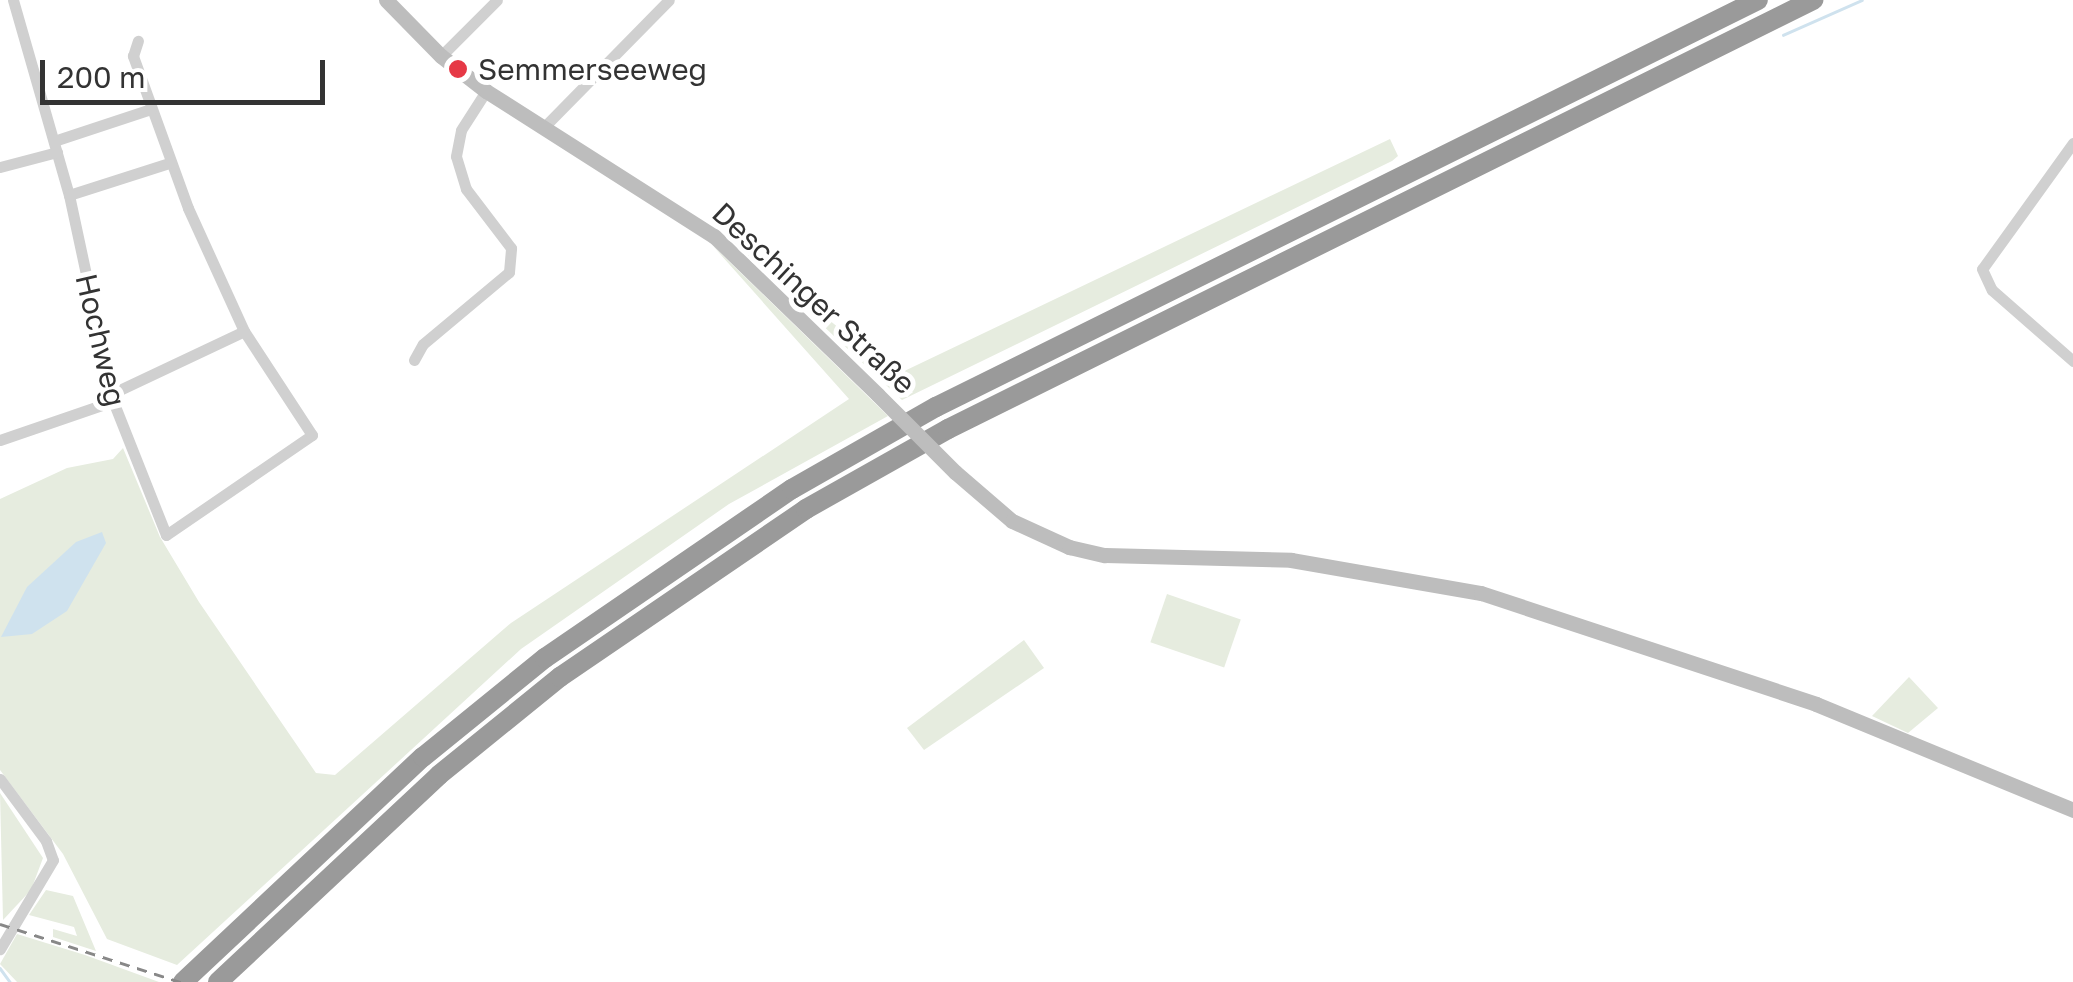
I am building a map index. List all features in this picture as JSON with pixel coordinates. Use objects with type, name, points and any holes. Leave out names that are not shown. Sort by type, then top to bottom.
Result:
[{"type":"highway","points":[[189,976],[422,757],[530,670],[792,489],[936,407],[1758,0]]},
{"type":"highway","points":[[219,980],[359,846],[530,702],[681,590],[806,509],[948,428],[1814,0]]},
{"type":"street","name":"Hochweg","points":[[13,0],[70,195],[112,398],[166,534],[312,436],[244,331]]},
{"type":"street","name":"Deschinger Straße","points":[[386,0],[441,56],[486,90],[714,236],[955,472],[1012,521],[1069,547],[1105,555],[1280,559],[1481,593],[1711,666],[2073,810]]},
{"type":"street","points":[[441,56],[497,0]]},
{"type":"street","points":[[544,127],[670,0]]},
{"type":"street","points":[[0,440],[112,398],[244,331],[169,164],[133,56],[138,41]]},
{"type":"street","points":[[414,360],[423,344],[504,278],[511,262],[511,248],[466,189],[456,156],[462,130],[486,90]]},
{"type":"street","points":[[0,167],[151,109]]},
{"type":"street","points":[[2073,143],[1982,270],[1992,290],[2073,362]]},
{"type":"street","points":[[70,195],[169,164]]},
{"type":"street","points":[[0,779],[46,841],[50,871],[0,949]]},
{"type":"shaded area","points":[[1390,139],[1398,156],[1392,161],[902,400],[732,240],[896,375]]},
{"type":"shaded area","points":[[713,246],[888,416],[729,504],[521,649],[177,965],[107,939],[63,854],[0,770],[0,499],[67,468],[113,459],[123,448],[160,537],[199,602],[316,773],[335,775],[511,623],[849,399]]},
{"type":"shaded area","points":[[1167,594],[1241,619],[1224,668],[1150,642]]},
{"type":"shaded area","points":[[1024,640],[1044,668],[924,750],[907,728]]},
{"type":"shaded area","points":[[1909,677],[1938,708],[1908,733],[1872,716]]},
{"type":"shaded area","points":[[0,793],[43,858],[31,890],[3,920]]},
{"type":"shaded area","points":[[46,890],[73,896],[96,951],[53,937],[53,929],[77,936],[74,927],[29,915]]},
{"type":"shaded area","points":[[17,934],[159,982],[17,982],[0,964]]},
{"type":"water","points":[[102,532],[106,543],[67,611],[32,634],[1,637],[27,587],[76,542]]},
{"type":"waterway","points":[[1783,35],[1862,0]]},
{"type":"waterway","points":[[0,968],[10,982]]},
{"type":"railway","points":[[0,924],[181,982]]},
{"type":"place","name":"Semmerseeweg","points":[[458,69]]}]
